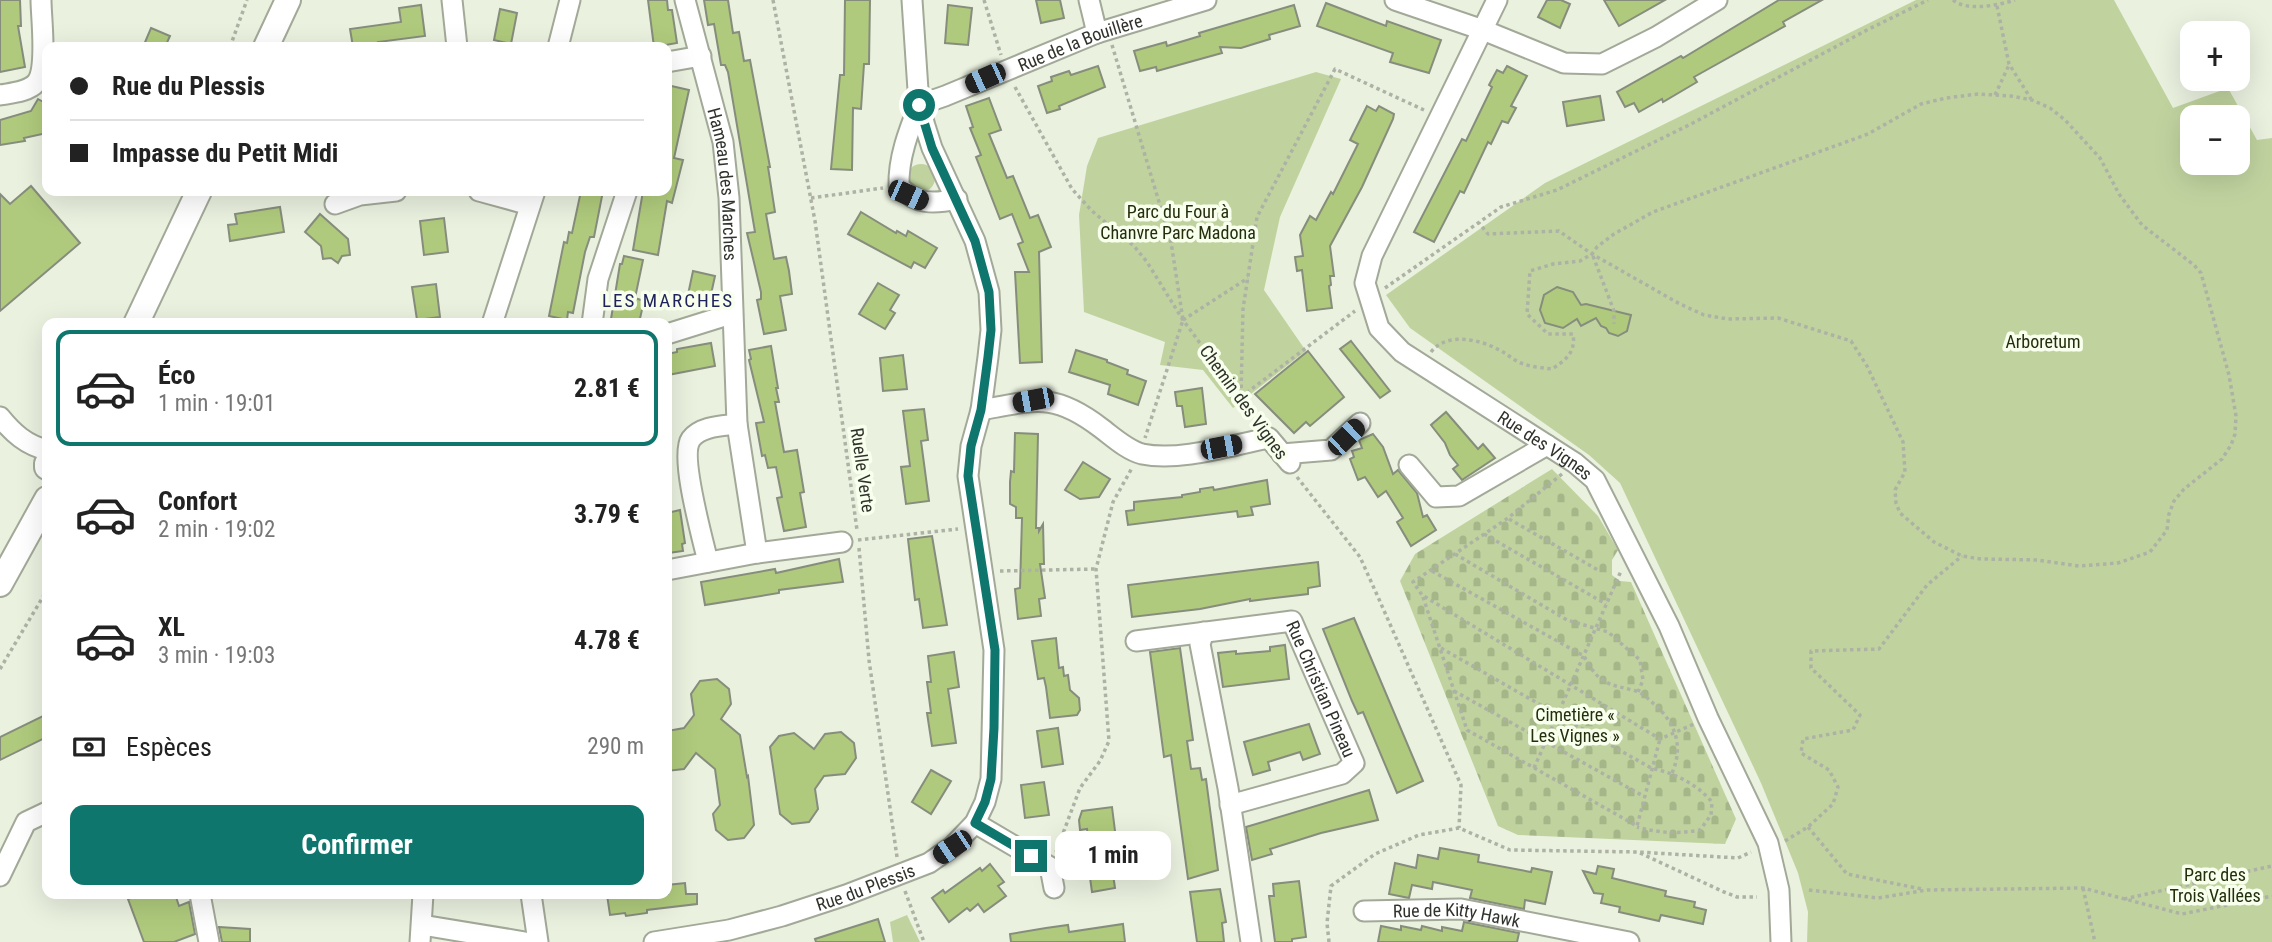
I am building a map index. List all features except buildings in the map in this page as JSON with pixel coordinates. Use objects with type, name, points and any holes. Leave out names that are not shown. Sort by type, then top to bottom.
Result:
[{"type":"main road","points":[[268,42],[288,0]]},
{"type":"main road","points":[[139,318],[198,196]]},
{"type":"main road","points":[[0,584],[42,508]]},
{"type":"street","points":[[0,95],[24,90],[36,83],[42,69],[41,0]]},
{"type":"street","points":[[452,0],[456,42]]},
{"type":"street","points":[[559,42],[570,0]]},
{"type":"street","name":"Hameau des Marches","points":[[685,0],[723,142],[729,198],[731,314],[737,424],[757,553]]},
{"type":"street","name":"Rue du Plessis","points":[[654,942],[729,930],[782,916],[899,876],[929,863],[952,847],[975,823],[985,802],[991,779],[995,650],[968,476],[971,446],[981,410],[991,330],[989,292],[975,241],[932,148],[919,105],[912,0]]},
{"type":"street","points":[[1089,0],[1097,33]]},
{"type":"street","name":"Rue de la Bouillère","points":[[919,105],[1097,33],[1206,0]]},
{"type":"street","points":[[1395,0],[1483,30],[1564,64],[1602,64],[1656,37],[1717,0]]},
{"type":"street","name":"Rue des Vignes","points":[[1497,0],[1372,256],[1365,283],[1379,328],[1402,352],[1575,463],[1595,481],[1669,626],[1768,843],[1779,890],[1781,942]]},
{"type":"street","points":[[672,61],[701,56]]},
{"type":"street","name":"Rue du Plessis","points":[[899,186],[898,170],[919,105]]},
{"type":"street","points":[[899,186],[908,195],[922,202],[936,203],[957,199]]},
{"type":"street","points":[[335,204],[357,196]]},
{"type":"street","points":[[593,318],[598,279],[625,196]]},
{"type":"street","points":[[494,318],[533,198]]},
{"type":"street","points":[[672,332],[731,314]]},
{"type":"street","points":[[981,410],[1033,400],[1058,402],[1080,412],[1119,442],[1140,453],[1172,456],[1269,438]]},
{"type":"street","points":[[0,417],[15,435],[42,448]]},
{"type":"street","points":[[1286,459],[1331,450],[1360,423]]},
{"type":"street","points":[[708,562],[688,473],[688,451],[691,440],[704,429],[737,424]]},
{"type":"street","name":"Chemin des Vignes","points":[[1269,438],[1286,459]]},
{"type":"street","points":[[1409,466],[1436,497],[1459,496],[1547,445]]},
{"type":"street","points":[[672,569],[757,553],[850,541]]},
{"type":"street","name":"Rue Christian Pineau","points":[[1204,632],[1292,621],[1354,763],[1342,774],[1230,805]]},
{"type":"street","points":[[1136,641],[1204,632],[1200,644],[1230,805],[1251,942]]},
{"type":"street","points":[[0,876],[26,822],[42,815]]},
{"type":"street","points":[[975,823],[1050,867],[1054,888]]},
{"type":"street","points":[[201,899],[209,942]]},
{"type":"street","points":[[424,899],[421,933],[525,942]]},
{"type":"street","points":[[532,899],[538,942]]},
{"type":"street","name":"Rue de Kitty Hawk","points":[[1364,911],[1461,909],[1621,941]]},
{"type":"path","points":[[232,42],[247,0]]},
{"type":"path","name":"Ruelle Verte","points":[[773,0],[810,198],[850,541],[899,876],[923,941]]},
{"type":"path","name":"Chemin des Vignes","points":[[984,0],[1005,69],[1072,189],[1147,262],[1183,320],[1269,438]]},
{"type":"path","points":[[1383,289],[1501,207],[1556,190],[1690,124],[1928,0]]},
{"type":"path","points":[[1953,0],[1958,4],[1997,6],[2015,0]]},
{"type":"path","points":[[1997,6],[2009,64],[2032,100]]},
{"type":"path","points":[[1995,95],[2009,64]]},
{"type":"path","points":[[1241,397],[1244,309],[1257,217],[1335,69],[1440,118]]},
{"type":"path","points":[[1423,366],[1434,348],[1450,339],[1481,342],[1499,349],[1521,364],[1552,369],[1568,359],[1574,344],[1573,334],[1548,334],[1527,314],[1530,271],[1553,264],[1580,261],[1592,254],[1614,234],[1653,212],[1868,134],[1921,104],[1946,98],[1995,95],[2032,100],[2050,108],[2065,120],[2100,158],[2119,194],[2142,225],[2201,273],[2229,375],[2236,416],[2235,434],[2222,459],[2184,489],[2174,501],[2167,530],[2150,552],[2134,559],[2099,566],[1962,556],[1934,542],[1900,513],[1895,490],[1905,472],[1903,442],[1867,366],[1851,341],[1778,318],[1728,319],[1704,315],[1592,254],[1559,231],[1488,234],[1479,223]]},
{"type":"path","points":[[810,198],[899,186]]},
{"type":"path","points":[[1592,254],[1614,311],[1614,324]]},
{"type":"path","points":[[1183,320],[1248,278]]},
{"type":"path","points":[[1241,397],[1355,311]]},
{"type":"path","points":[[1345,318],[1358,318]]},
{"type":"path","name":"Chemin des Vignes","points":[[1286,459],[1294,474],[1360,557],[1461,785],[1459,828]]},
{"type":"path","points":[[1440,647],[1651,768],[1672,773],[1704,792],[1712,802],[1711,815],[1700,830],[1678,834],[1637,827],[1467,730],[1422,595],[1413,582],[1508,518],[1575,463]]},
{"type":"path","points":[[1508,518],[1598,570]]},
{"type":"path","points":[[850,541],[976,527]]},
{"type":"path","points":[[1484,534],[1606,604]]},
{"type":"path","points":[[1534,768],[1631,549]]},
{"type":"path","points":[[1455,554],[1567,620],[1608,632],[1640,660],[1643,680],[1638,692]]},
{"type":"path","points":[[1329,942],[1327,923],[1331,886],[1376,853],[1419,835],[1459,828],[1510,850],[1638,852],[1738,858],[1768,843],[1786,841],[1808,827],[1833,804],[1838,787],[1829,771],[1801,753],[1803,739],[1853,730],[1860,715],[1811,668],[1811,651],[1879,649],[1927,585],[1962,556]]},
{"type":"path","points":[[984,571],[1096,569]]},
{"type":"path","points":[[1431,570],[1584,656],[1598,678],[1618,688],[1638,692],[1666,714],[1676,732],[1678,748],[1672,773]]},
{"type":"path","points":[[1422,595],[1660,739]]},
{"type":"path","points":[[0,669],[42,604]]},
{"type":"path","points":[[1454,691],[1645,797]]},
{"type":"path","points":[[1637,827],[1660,739],[1709,718]]},
{"type":"path","points":[[1808,827],[1847,874],[1927,890]]},
{"type":"path","points":[[1638,852],[1737,897],[1757,897]]},
{"type":"path","points":[[2122,899],[2272,866]]},
{"type":"path","points":[[2083,888],[2095,942]]},
{"type":"path","points":[[1809,890],[1878,898],[1927,890],[2083,888],[2182,914],[2272,896]]},
{"type":"green space","name":"Arboretum","points":[[1916,0],[2114,0],[2173,108],[2180,105],[2180,175],[2250,175],[2250,127],[2257,140],[2272,138],[2272,942],[1807,942],[1808,912],[1798,873],[1761,783],[1620,483],[1589,455],[1410,328],[1386,295],[1545,183]]},
{"type":"green space","name":"Parc du Four à Chanvre Parc Madona","points":[[1316,72],[1341,79],[1280,217],[1264,290],[1306,351],[1233,408],[1203,370],[1160,365],[1165,342],[1084,312],[1079,215],[1087,166],[1098,138]]},
{"type":"green space","name":"Arboretum","points":[[2220,91],[2230,91],[2237,105],[2181,105]]},
{"type":"green space","points":[[921,164],[931,168],[935,178],[931,188],[921,192],[911,188],[907,178],[911,168]]},
{"type":"green space","name":"Cimetière « Les Vignes »","points":[[1552,469],[1598,516],[1618,550],[1612,560],[1612,575],[1620,581],[1631,582],[1736,819],[1725,844],[1518,835],[1498,826],[1400,581],[1415,554]]},
{"type":"green space","points":[[907,915],[920,942],[893,942],[890,922]]},
{"type":"district","name":"LES MARCHES","points":[[668,300]]},
{"type":"route","points":[[919,105],[932,148],[975,241],[989,292],[991,330],[988,357],[968,476],[995,650],[994,728],[991,779],[985,802],[975,823],[1031,856]]},
{"type":"park label","name":"Parc des Trois Vallées","points":[[2215,884]]}]
